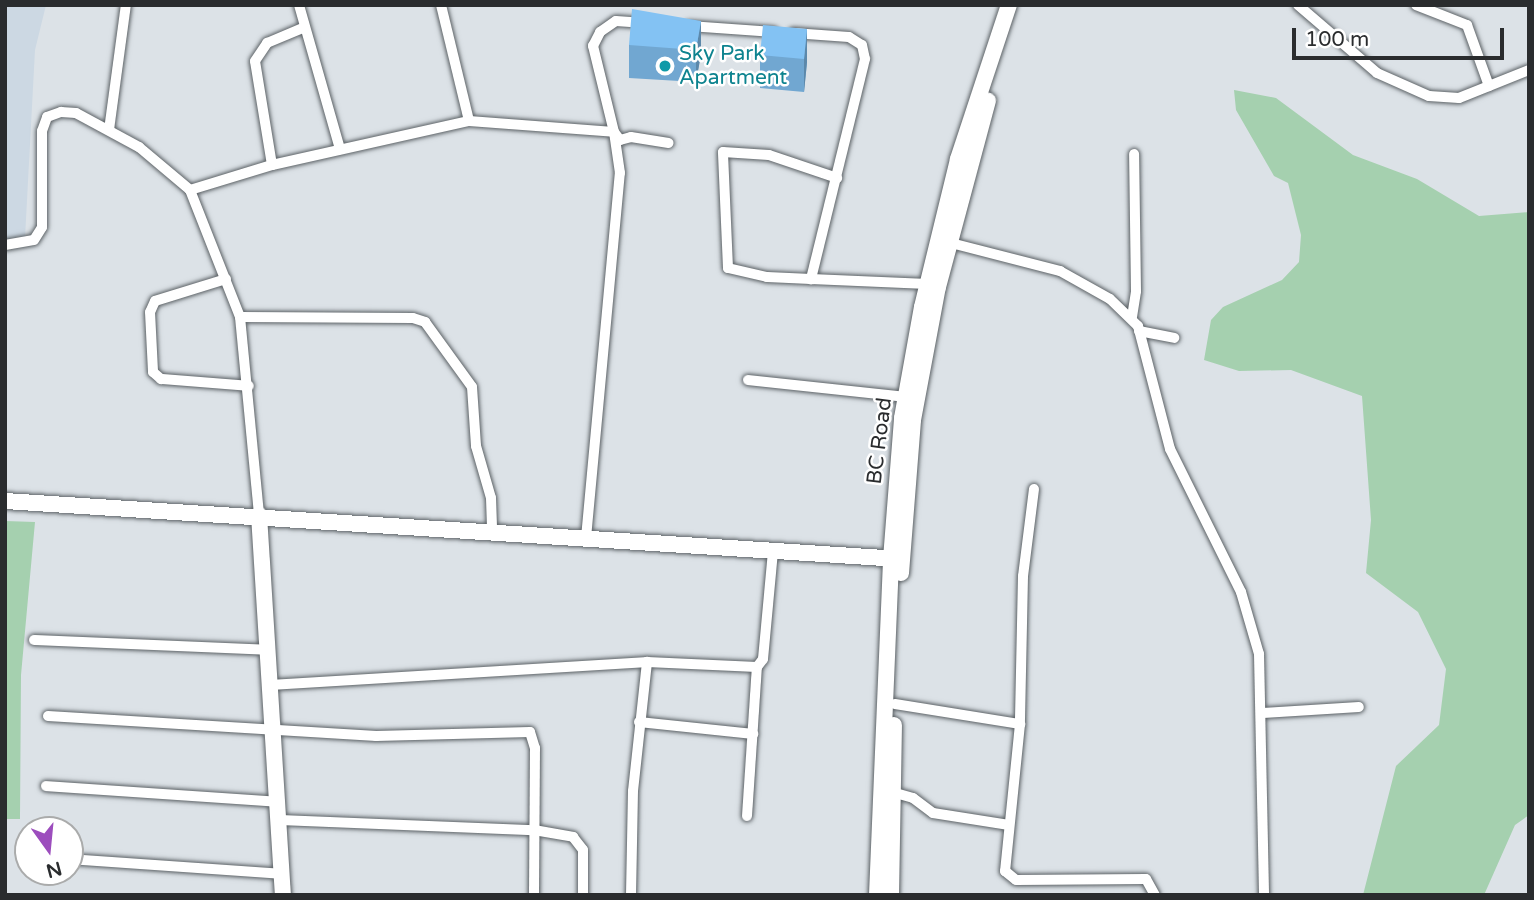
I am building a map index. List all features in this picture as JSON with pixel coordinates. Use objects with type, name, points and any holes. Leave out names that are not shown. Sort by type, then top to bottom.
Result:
[{"type":"street","points":[[109,130],[126,5]]},
{"type":"street","points":[[299,5],[340,149]]},
{"type":"street","points":[[441,5],[468,121]]},
{"type":"street","name":"BC Road","points":[[877,895],[906,397],[933,286],[958,159],[1009,5]]},
{"type":"street","name":"BC Road","points":[[891,895],[896,559],[913,420],[933,286],[951,243],[970,160],[1019,5]]},
{"type":"street","points":[[1298,5],[1377,73],[1444,99],[1489,86],[1529,70]]},
{"type":"street","points":[[1416,5],[1467,25],[1489,86]]},
{"type":"street","points":[[586,538],[620,173],[614,132],[593,46],[600,32],[616,21],[657,24]]},
{"type":"street","points":[[671,25],[849,37],[862,45],[862,76],[811,279]]},
{"type":"street","points":[[272,165],[255,61],[267,43],[305,27]]},
{"type":"street","points":[[5,245],[34,240],[42,228],[42,131],[47,117],[76,113],[139,147],[190,190],[240,317],[259,515],[283,895]]},
{"type":"street","points":[[190,190],[272,165],[468,121],[614,132],[620,140],[631,137],[668,144]]},
{"type":"street","points":[[836,178],[769,155],[723,152],[728,268],[767,277],[933,286]]},
{"type":"street","points":[[1132,317],[1136,291],[1134,154]]},
{"type":"street","points":[[951,243],[1060,271],[1132,317],[1139,331],[1170,449],[1241,592],[1259,654],[1264,895]]},
{"type":"street","points":[[226,279],[160,297],[151,306],[153,372],[161,379],[248,386]]},
{"type":"street","points":[[240,317],[413,318],[425,322],[472,387],[476,446],[491,498],[492,531]]},
{"type":"street","points":[[1139,331],[1174,338]]},
{"type":"street","points":[[748,380],[906,397]]},
{"type":"street","points":[[1034,489],[1023,576],[1020,724],[1004,863],[1009,877],[1146,879],[1155,895]]},
{"type":"street","points":[[5,501],[259,515],[896,559]]},
{"type":"street","points":[[747,816],[757,667],[763,659],[773,551]]},
{"type":"street","points":[[34,640],[268,650]]},
{"type":"street","points":[[271,685],[647,662],[757,667]]},
{"type":"street","points":[[631,895],[639,722],[647,662]]},
{"type":"street","points":[[895,704],[1020,724]]},
{"type":"street","points":[[1262,713],[1359,707]]},
{"type":"street","points":[[48,716],[376,736],[530,732],[535,748],[534,895]]},
{"type":"street","points":[[639,722],[752,734]]},
{"type":"street","points":[[46,786],[279,802]]},
{"type":"street","points":[[892,792],[913,798],[933,813],[1009,825]]},
{"type":"street","points":[[280,820],[534,830],[579,842],[583,895]]},
{"type":"street","points":[[84,860],[282,874]]},
{"type":"shaded area","points":[[5,5],[46,5],[35,50],[25,238],[5,240]]},
{"type":"green space","points":[[1234,90],[1276,98],[1353,155],[1417,179],[1479,216],[1529,212],[1529,815],[1515,825],[1484,895],[1363,895],[1396,766],[1439,725],[1446,669],[1418,612],[1366,573],[1371,520],[1362,396],[1291,370],[1239,371],[1204,360],[1211,320],[1223,307],[1282,280],[1299,262],[1301,235],[1288,183],[1274,176],[1236,110]]},
{"type":"green space","points":[[5,521],[35,522],[21,675],[20,816],[5,819]]},
{"type":"building","points":[[632,9],[701,21],[696,50],[629,45]]},
{"type":"building","points":[[763,25],[807,29],[804,59],[760,55]]},
{"type":"place","name":"Sky Park Apartment","points":[[665,66]]}]
